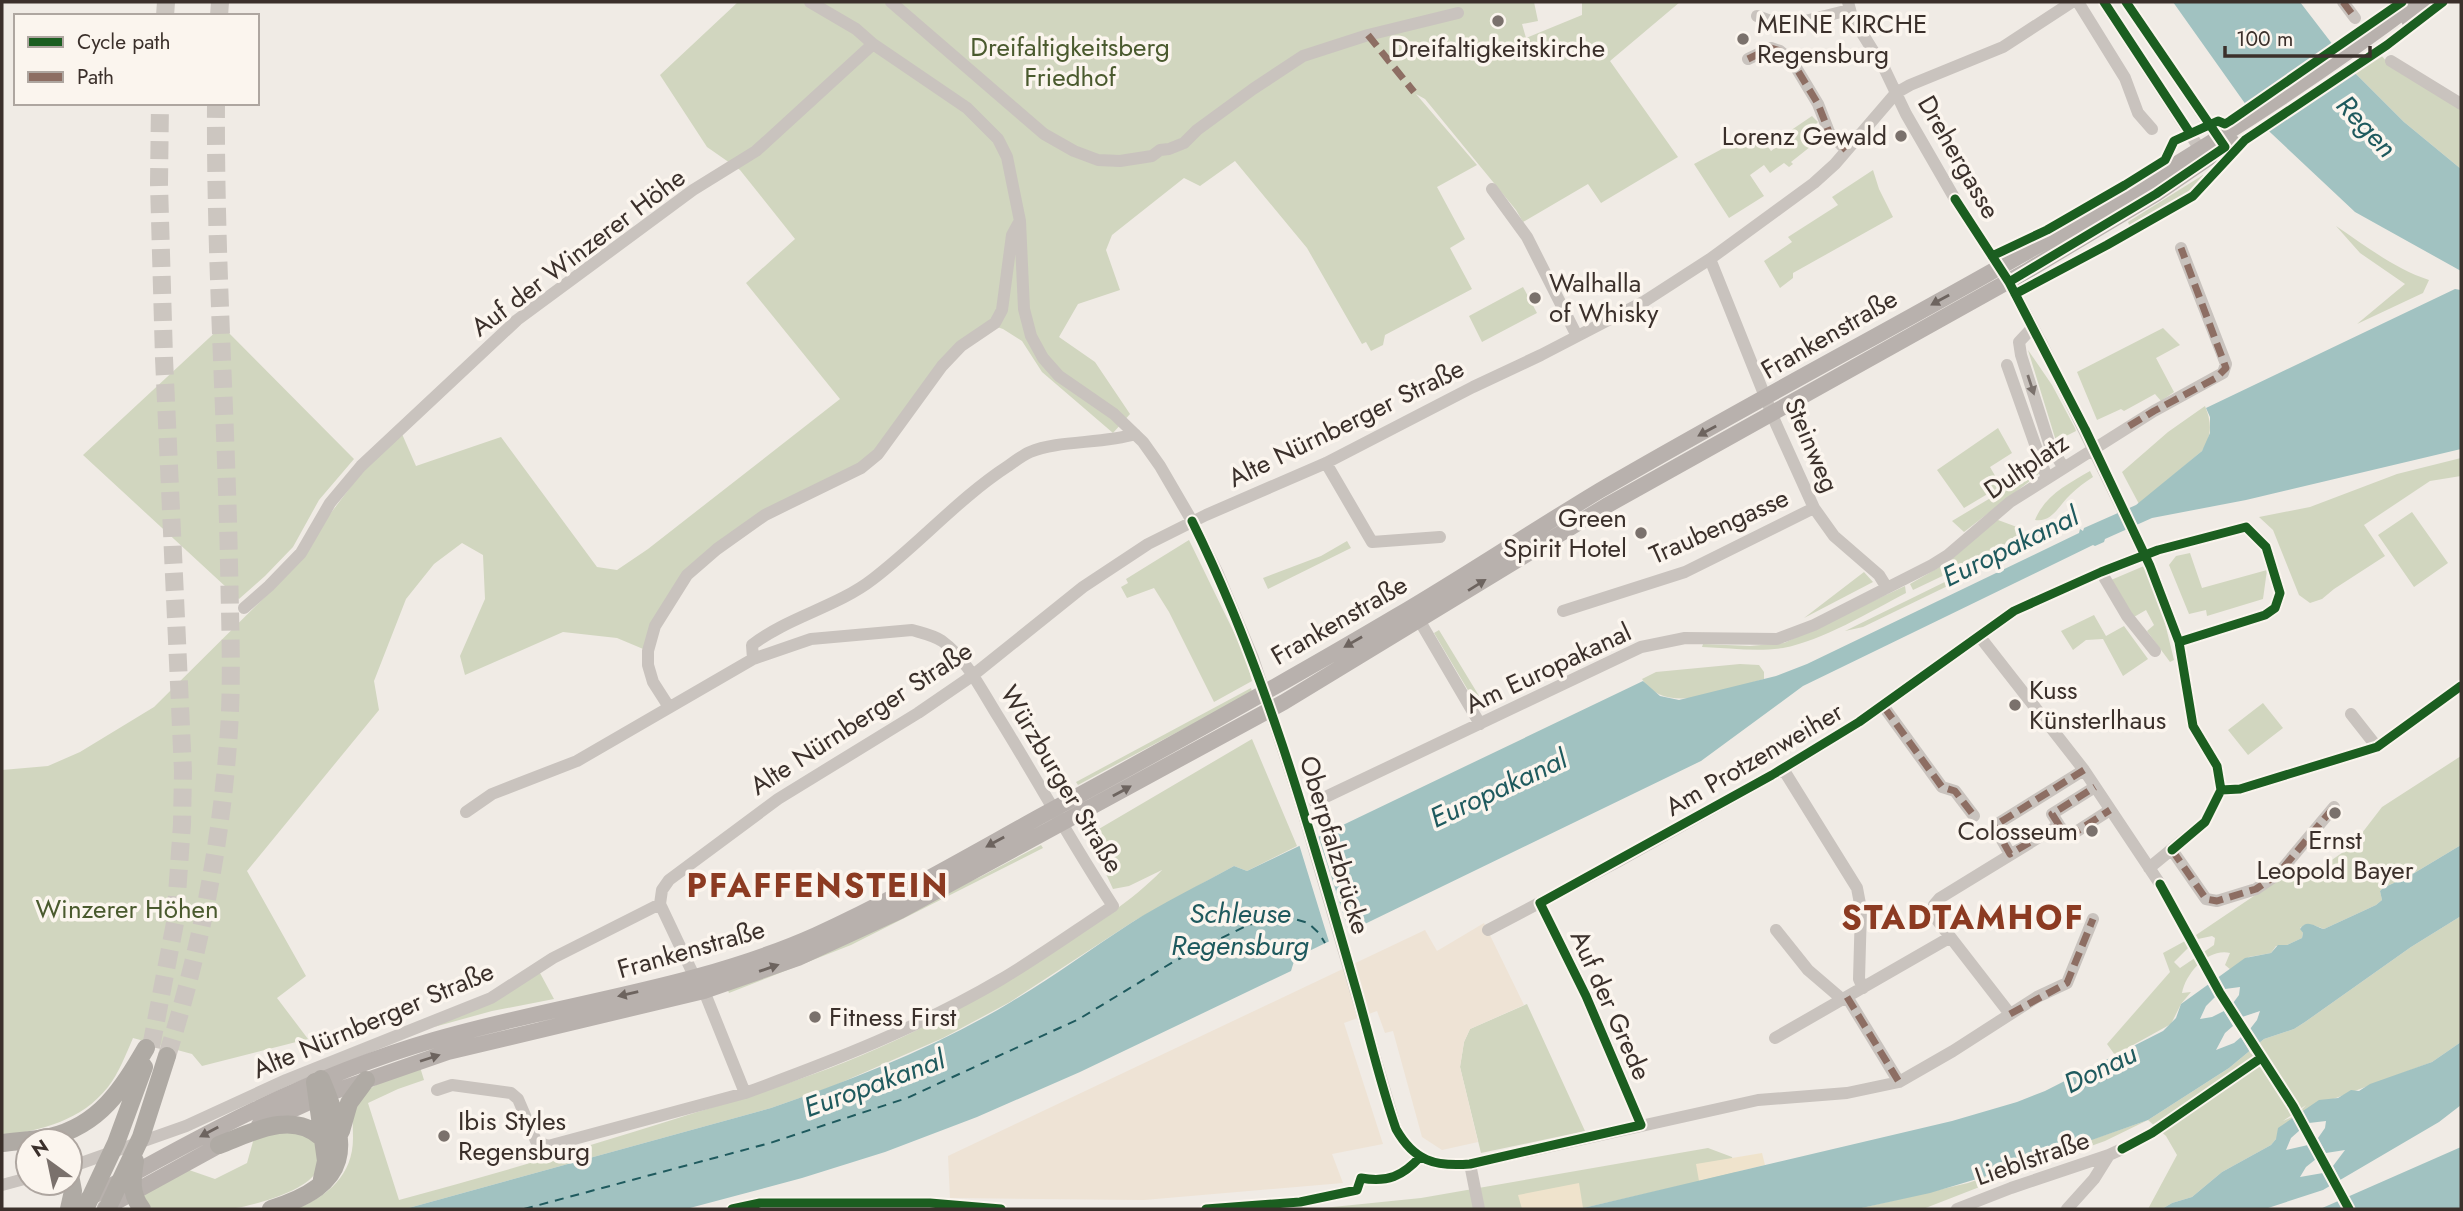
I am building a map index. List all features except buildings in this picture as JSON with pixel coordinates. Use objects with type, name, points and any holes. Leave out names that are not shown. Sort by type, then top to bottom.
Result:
[{"type":"highway","points":[[105,1209],[141,1137],[152,1106],[155,1050]]},
{"type":"highway","points":[[85,1209],[155,1050]]},
{"type":"highway","points":[[2,1143],[50,1137],[82,1124],[117,1096],[155,1050]]},
{"type":"highway","points":[[271,1209],[319,1186],[335,1167],[349,1103],[366,1080]]},
{"type":"highway","points":[[320,1088],[340,1135]]},
{"type":"highway","points":[[319,1186],[324,1176],[326,1161],[321,1137],[320,1088]]},
{"type":"highway","points":[[219,1145],[274,1125],[288,1124],[314,1130],[321,1137]]},
{"type":"highway","points":[[141,1137],[132,1185],[134,1197],[142,1209]]},
{"type":"main road","name":"Frankenstraße","points":[[2381,35],[2416,2]]},
{"type":"main road","name":"Frankenstraße","points":[[1769,405],[1999,267],[2204,155],[2433,2]]},
{"type":"main road","name":"Frankenstraße","points":[[105,1209],[320,1088],[366,1080],[460,1049],[798,958],[852,935],[1063,824],[1284,702],[1603,489],[2009,282],[2156,194],[2204,155]]},
{"type":"main road","name":"Frankenstraße","points":[[69,1209],[242,1114],[320,1088],[438,1039],[700,984],[816,935],[894,897],[1415,614]]},
{"type":"street","name":"Oberpfalzbrücke","points":[[812,2],[856,29],[873,44],[967,108],[998,138],[1007,156],[1020,221],[1024,309],[1031,336],[1043,358],[1059,376],[1114,414],[1135,434],[1160,466],[1218,574],[1253,658],[1300,800],[1391,1114],[1404,1143],[1420,1157],[1435,1164],[1449,1166],[1470,1164],[1758,1100],[1847,1093],[1899,1082],[2010,1014],[2067,983],[2091,924]]},
{"type":"street","points":[[891,2],[1044,134],[1057,143],[1098,160],[1121,162],[1152,156],[1160,150],[1184,143],[1252,89],[1303,56],[1368,35],[1458,13]]},
{"type":"street","points":[[1896,93],[2003,47],[2072,2]]},
{"type":"street","points":[[2078,2],[2125,78],[2138,114],[2152,129]]},
{"type":"street","points":[[2104,2],[2204,155]]},
{"type":"street","points":[[2126,2],[2222,143]]},
{"type":"street","points":[[2343,2],[2355,18]]},
{"type":"street","points":[[1757,16],[1779,24],[1793,24],[1849,6]]},
{"type":"street","name":"Drehergasse","points":[[1849,6],[1955,199],[2009,282],[2089,438],[2150,566],[2179,642],[2193,726],[2217,766],[2221,790]]},
{"type":"street","name":"Auf der Winzerer Höhe","points":[[244,608],[301,553],[330,503],[361,466],[517,320],[693,190],[756,151],[873,44]]},
{"type":"street","points":[[1748,59],[1771,48],[1780,51],[1792,61],[1818,104],[1829,132],[1846,150]]},
{"type":"street","points":[[2391,61],[2460,102]]},
{"type":"street","name":"Alte Nürnberger Straße","points":[[84,1162],[186,1126],[286,1080],[491,998],[553,958],[660,904],[662,890],[669,880],[778,799],[918,713],[972,676],[1107,570],[1148,544],[1326,463],[1577,336],[1645,301],[1710,259],[1792,201],[1835,164],[1896,93]]},
{"type":"street","points":[[1492,189],[1523,230],[1577,336]]},
{"type":"street","points":[[669,707],[653,682],[648,665],[648,651],[655,626],[687,575],[717,549],[765,515],[861,468],[878,454],[942,366],[961,346],[995,323],[1002,310],[1012,235],[1020,221]]},
{"type":"street","name":"Dultplatz","points":[[1888,588],[1948,555],[1996,512],[2048,478],[2154,411],[2223,373],[2226,364],[2181,248]]},
{"type":"street","name":"Steinweg","points":[[1710,259],[1814,508],[1834,536],[1879,575],[1888,588]]},
{"type":"street","points":[[2033,327],[2019,342],[2021,355],[2050,446],[2064,468]]},
{"type":"street","points":[[2007,365],[2048,478]]},
{"type":"street","points":[[753,659],[752,645],[872,580],[980,485],[1030,452],[1135,434]]},
{"type":"street","points":[[1326,463],[1372,541],[1440,537]]},
{"type":"street","name":"Traubengasse","points":[[1563,611],[1685,572],[1814,508]]},
{"type":"street","name":"Am Protzenweiher","points":[[1488,930],[1617,862],[1783,769],[1884,707],[2014,611],[2158,550],[2246,527],[2266,547],[2280,593],[2275,608],[2265,615],[2179,642]]},
{"type":"street","points":[[2101,572],[2127,615],[2155,651]]},
{"type":"street","name":"Am Europakanal","points":[[1315,802],[1641,647],[1685,638],[1777,639],[1814,625],[1888,588]]},
{"type":"street","points":[[1415,614],[1480,724]]},
{"type":"street","name":"Würzburger Straße","points":[[466,812],[492,794],[577,761],[753,659],[811,639],[912,630],[942,641],[972,676],[1055,809],[1070,840],[1113,906],[1000,980],[890,1037],[745,1093]]},
{"type":"street","points":[[1980,637],[2084,770],[2160,884]]},
{"type":"street","points":[[2149,868],[2205,822],[2221,790],[2240,789],[2377,747],[2461,686]]},
{"type":"street","points":[[1884,707],[1942,787],[1955,791],[1974,816]]},
{"type":"street","points":[[2351,714],[2377,747]]},
{"type":"street","points":[[1783,769],[1857,888],[1861,909],[1859,979],[1863,988]]},
{"type":"street","points":[[2010,854],[1994,826],[2084,770]]},
{"type":"street","points":[[2010,1014],[1949,938],[1934,916],[1933,909],[1940,898],[2010,854],[2095,787]]},
{"type":"street","points":[[2041,797],[2067,838],[2110,810]]},
{"type":"street","points":[[2172,850],[2206,898],[2217,901],[2256,889],[2278,874],[2334,807]]},
{"type":"street","name":"Auf der Grede","points":[[1540,903],[1586,996],[1641,1125]]},
{"type":"street","points":[[437,1090],[452,1085],[511,1093],[518,1098],[536,1141],[548,1146],[745,1093],[700,984],[660,904]]},
{"type":"street","points":[[1776,930],[1808,970],[1845,998],[1899,1082]]},
{"type":"street","points":[[1775,1038],[1949,938]]},
{"type":"street","name":"Lieblstraße","points":[[1966,1207],[2122,1149]]},
{"type":"street","points":[[2067,1209],[2094,1179],[2109,1156]]},
{"type":"street","points":[[1470,1164],[1479,1209]]},
{"type":"green space","points":[[738,2],[1534,2],[1538,21],[1522,24],[1526,38],[1582,15],[1582,2],[1680,2],[1610,61],[1678,157],[1601,203],[1588,184],[1523,222],[1425,99],[1416,94],[1477,165],[1437,187],[1465,239],[1450,248],[1472,289],[1385,335],[1383,345],[1371,351],[1366,342],[1362,344],[1307,248],[1235,161],[1200,186],[1184,178],[1112,235],[1106,250],[1120,290],[1078,304],[1059,337],[1095,362],[1130,414],[1113,433],[1042,372],[1022,341],[991,325],[961,346],[878,454],[765,515],[687,575],[648,651],[617,638],[563,632],[465,675],[460,656],[485,599],[483,555],[462,543],[434,564],[406,599],[374,681],[379,710],[247,871],[306,976],[277,998],[308,1039],[202,1066],[192,1054],[133,1038],[112,1082],[86,1108],[46,1127],[14,1127],[14,1134],[2,1136],[2,770],[48,766],[80,752],[154,707],[273,589],[365,468],[402,434],[416,466],[501,437],[597,567],[617,570],[648,549],[840,399],[746,283],[795,239],[740,170],[707,147],[660,75]]},
{"type":"green space","points":[[2379,53],[2389,64],[2461,109],[2461,169],[2404,122],[2353,71]]},
{"type":"green space","points":[[1812,116],[1818,122],[1807,133],[1815,143],[1791,162],[1793,164],[1789,167],[1784,163],[1770,173],[1764,165],[1750,175],[1764,196],[1729,218],[1694,164],[1746,136],[1760,136],[1771,151],[1787,139],[1784,135]]},
{"type":"green space","points":[[1873,170],[1893,217],[1793,273],[1793,278],[1780,288],[1764,261],[1792,242],[1788,237],[1838,205],[1832,197]]},
{"type":"green space","points":[[2203,175],[2206,176],[2190,192],[2130,227],[2128,222]]},
{"type":"green space","points":[[2336,226],[2393,263],[2429,280],[2423,293],[2357,324],[2405,284],[2360,253]]},
{"type":"green space","points":[[1523,287],[1537,313],[1482,342],[1469,316]]},
{"type":"green space","points":[[222,326],[354,459],[319,500],[293,547],[239,599],[83,455]]},
{"type":"green space","points":[[2163,328],[2180,345],[2156,358],[2174,392],[2161,401],[2155,394],[2124,411],[2121,409],[2097,420],[2077,372]]},
{"type":"green space","points":[[2028,350],[2052,385],[2076,431],[2056,441]]},
{"type":"green space","points":[[2205,406],[2210,429],[2202,451],[2139,504],[2122,472],[2168,432]]},
{"type":"green space","points":[[1998,428],[2012,453],[1990,467],[2001,486],[1964,508],[1937,470]]},
{"type":"green space","points":[[2461,458],[2461,476],[2430,481],[2364,525],[2385,556],[2322,599],[2310,603],[2299,595],[2273,530],[2259,517],[2310,507],[2397,474]]},
{"type":"green space","points":[[2039,469],[2040,473],[1964,532],[1952,521]]},
{"type":"green space","points":[[2090,471],[2093,477],[2073,492],[2051,516],[2035,520],[2051,497]]},
{"type":"green space","points":[[2412,512],[2448,563],[2414,587],[2378,535]]},
{"type":"green space","points":[[1998,520],[2025,530],[2018,540],[1913,590],[1910,584],[1950,561],[1993,521]]},
{"type":"green space","points":[[2033,531],[2043,535],[2028,547],[1863,627],[1845,631],[2020,545]]},
{"type":"green space","points":[[1189,540],[1245,655],[1252,681],[1214,702],[1154,588],[1127,598],[1121,587],[1128,583],[1126,579]]},
{"type":"green space","points":[[1347,541],[1351,548],[1268,589],[1263,578],[1321,556]]},
{"type":"green space","points":[[2190,553],[2202,588],[2267,570],[2263,599],[2207,616],[2206,610],[2189,614],[2169,565],[2176,556]]},
{"type":"green space","points":[[2144,566],[2163,615],[2174,660],[2170,662],[2147,631],[2154,625],[2146,610],[2134,617],[2111,580]]},
{"type":"green space","points":[[1864,572],[1873,582],[1804,618]]},
{"type":"green space","points":[[1905,586],[1906,593],[1846,625],[1798,644],[1763,650],[1702,647],[1703,644],[1750,646],[1784,643]]},
{"type":"green space","points":[[2094,615],[2106,636],[2124,626],[2148,659],[2123,676],[2103,639],[2086,640],[2073,650],[2061,631]]},
{"type":"green space","points":[[1439,630],[1487,709],[1475,702],[1434,633]]},
{"type":"green space","points":[[1740,664],[1759,665],[1764,672],[1764,679],[1716,693],[1682,699],[1666,697],[1653,691],[1642,679],[1656,672]]},
{"type":"green space","points":[[1251,688],[1252,692],[1209,716],[1078,785],[1076,782]]},
{"type":"green space","points":[[2263,703],[2283,728],[2248,755],[2228,730]]},
{"type":"green space","points":[[1252,739],[1297,846],[1247,871],[1234,866],[1134,921],[1010,1002],[943,1038],[831,1087],[771,1108],[405,1209],[296,1209],[328,1191],[349,1163],[354,1110],[363,1094],[386,1080],[420,1067],[424,1080],[368,1103],[399,1200],[572,1151],[758,1093],[841,1064],[915,1031],[1017,974],[1125,903],[1150,882],[1162,870],[1129,886],[1113,889],[1089,837]]},
{"type":"green space","points":[[2461,756],[2461,845],[2411,875],[2383,888],[2380,891],[2382,900],[2376,905],[2324,929],[2305,925],[2300,928],[2302,938],[2287,945],[2276,946],[2271,953],[2249,957],[2231,970],[2225,965],[2230,953],[2222,952],[2206,958],[2193,970],[2184,985],[2182,993],[2191,992],[2181,1004],[2171,1024],[2115,1055],[2107,1044],[2170,972],[2163,953],[2185,941],[2189,947],[2174,962],[2180,968],[2214,945],[2215,938],[2212,936],[2198,939],[2196,935],[2300,865],[2310,875],[2352,846],[2382,807]]},
{"type":"green space","points":[[1041,845],[1043,848],[851,945],[729,993],[727,988],[980,877]]},
{"type":"green space","points":[[2461,916],[2461,1042],[2432,1062],[2328,1101],[2271,1145],[2222,1172],[2192,1197],[2162,1209],[2148,1209],[2177,1155],[2166,1136],[2148,1120],[2229,1068],[2264,1039],[2294,1029],[2411,947]]},
{"type":"green space","points":[[540,973],[554,999],[492,1011],[434,1027]]},
{"type":"green space","points":[[1527,1004],[1585,1131],[1481,1153],[1460,1067],[1464,1042],[1470,1029]]},
{"type":"green space","points":[[2148,1120],[2105,1141],[1923,1209],[1857,1209],[1968,1183]]},
{"type":"green space","points":[[296,1128],[317,1143],[317,1170],[303,1185],[278,1197],[250,1205],[210,1210],[152,1209],[140,1195],[189,1170],[215,1179],[247,1163],[254,1138]]},
{"type":"green space","points":[[1708,1148],[1732,1157],[1736,1173],[1579,1209],[1313,1209],[1421,1198]]},
{"type":"sand","points":[[1762,1153],[1765,1165],[1699,1181],[1696,1164]]},
{"type":"sand","points":[[1579,1183],[1583,1208],[1522,1209],[1518,1195]]},
{"type":"shaded area","points":[[1484,923],[1524,1005],[1470,1029],[1464,1042],[1460,1067],[1478,1142],[1442,1150],[1422,1137],[1393,1031],[1385,1033],[1377,1011],[1344,1023],[1383,1144],[1332,1154],[1343,1183],[1144,1200],[950,1198],[948,1156],[1425,930],[1437,951]]},
{"type":"water","name":"Regen","points":[[2173,2],[2300,2],[2353,71],[2404,122],[2461,169],[2461,271],[2355,212],[2256,119]]},
{"type":"water","name":"Schleuse Regensburg","points":[[2455,289],[2461,290],[2461,449],[2246,500],[2152,518],[2105,539],[2104,542],[1803,686],[1701,761],[1295,958],[1291,971],[1080,1072],[977,1117],[885,1152],[802,1178],[686,1209],[405,1209],[771,1108],[894,1061],[1011,1002],[1144,915],[1234,866],[1247,871],[1643,681],[1660,696],[1679,700],[1776,676],[1807,664],[2079,533],[2080,529],[2083,531],[2084,528],[2136,505],[2202,451],[2210,433],[2210,417],[2206,408]]},
{"type":"water","name":"Donau","points":[[2461,845],[2461,916],[2411,947],[2294,1029],[2264,1039],[2229,1068],[2148,1120],[2010,1169],[1930,1193],[1857,1209],[1579,1209],[1952,1121],[2045,1091],[2163,1031],[2176,1018],[2181,1004],[2245,958],[2271,953],[2278,945],[2287,945],[2302,938],[2300,929],[2305,924],[2324,929],[2376,905],[2382,900],[2380,891],[2383,888],[2411,875]]},
{"type":"water","points":[[2461,1042],[2461,1105],[2439,1122],[2323,1190],[2265,1209],[2162,1209],[2192,1197],[2222,1172],[2271,1145],[2276,1139],[2278,1128],[2319,1100],[2338,1098],[2351,1090],[2359,1091],[2370,1084],[2432,1062]]},
{"type":"water","points":[[2461,1147],[2461,1209],[2320,1209]]},
{"type":"pier","points":[[2339,47],[2355,67],[2262,129],[2254,121],[2246,110]]},
{"type":"pier","points":[[1317,832],[1350,935],[1330,945],[1298,841]]},
{"type":"pier","points":[[2216,976],[2225,989],[2240,987],[2239,995],[2233,1003],[2242,1017],[2260,1011],[2250,1029],[2261,1046],[2251,1054],[2241,1037],[2216,1050],[2225,1033],[2233,1026],[2224,1011],[2200,1019],[2206,1006],[2216,996],[2208,982],[2194,991]]},
{"type":"pier","points":[[2306,1105],[2301,1110],[2309,1123],[2326,1121],[2318,1138],[2326,1153],[2345,1150],[2333,1166],[2342,1183],[2332,1189],[2323,1173],[2300,1177],[2306,1167],[2316,1159],[2308,1145],[2286,1150],[2291,1138],[2300,1130],[2292,1117],[2283,1121]]},
{"type":"ferry route","points":[[524,1209],[770,1143],[907,1098],[1079,1019],[1173,962],[1248,925],[1288,917],[1308,923],[1325,943]]},
{"type":"tunnel","points":[[165,14],[166,2]]},
{"type":"tunnel","points":[[219,14],[220,2]]},
{"type":"tunnel","points":[[151,1047],[175,923],[183,771],[164,358],[159,184],[160,105]]},
{"type":"tunnel","points":[[167,1056],[189,980],[214,863],[230,722],[229,564],[217,218],[216,105]]},
{"type":"marked path","points":[[2343,2],[2355,18]]},
{"type":"marked path","points":[[1368,35],[1414,92]]},
{"type":"marked path","points":[[1748,59],[1771,48],[1780,51],[1792,61],[1818,104],[1829,132],[1846,150]]},
{"type":"marked path","points":[[2129,426],[2216,378],[2226,368],[2181,248]]},
{"type":"marked path","points":[[1884,707],[1942,787],[1955,791],[1974,816]]},
{"type":"marked path","points":[[2084,770],[1994,826],[2010,854],[2059,825],[2068,837],[2110,810]]},
{"type":"marked path","points":[[2059,825],[2052,814],[2095,787]]},
{"type":"marked path","points":[[2172,850],[2206,899],[2217,901],[2256,889],[2278,874],[2334,807]]},
{"type":"marked path","points":[[2010,1014],[2067,983],[2093,919]]},
{"type":"marked path","points":[[1847,997],[1899,1082]]},
{"type":"cycle path","points":[[2104,2],[2190,133]]},
{"type":"cycle path","points":[[2009,282],[2156,194],[2225,147],[2126,2]]},
{"type":"cycle path","points":[[1992,256],[2047,230],[2165,160],[2174,141],[2218,121],[2225,124],[2230,121],[2402,2]]},
{"type":"cycle path","points":[[2015,294],[2193,196],[2245,140],[2387,45],[2443,2]]},
{"type":"cycle path","points":[[1955,199],[2009,282],[2085,429],[2150,566],[2179,642],[2193,726],[2217,766],[2221,790],[2205,822],[2172,850]]},
{"type":"cycle path","points":[[1192,521],[1242,634],[1284,750],[1396,1129],[1418,1155],[1436,1163],[1470,1164],[1641,1125],[1586,996],[1540,903],[1772,775],[1859,722],[2014,611],[2158,550],[2246,527],[2266,547],[2280,593],[2275,608],[2265,615],[2179,642]]},
{"type":"cycle path","points":[[2221,790],[2240,789],[2377,747],[2461,686]]},
{"type":"cycle path","points":[[2160,884],[2220,993],[2293,1106],[2349,1209]]},
{"type":"cycle path","points":[[2122,1149],[2152,1133],[2261,1058]]},
{"type":"cycle path","points":[[1206,1209],[1300,1202],[1357,1190],[1361,1178],[1387,1179],[1401,1173],[1420,1157]]},
{"type":"cycle path","points":[[732,1209],[760,1203],[930,1203],[1001,1209]]},
{"type":"place","name":"Dreifaltigkeitskirche","points":[[1498,21]]},
{"type":"place","name":"MEINE KIRCHE Regensburg","points":[[1743,39]]},
{"type":"place","name":"Lorenz Gewald","points":[[1901,136]]},
{"type":"place","name":"Walhalla of Whisky","points":[[1535,298]]},
{"type":"place","name":"Green Spirit Hotel","points":[[1641,533]]},
{"type":"place","name":"Kuss Künsterlhaus","points":[[2015,705]]},
{"type":"place","name":"Ernst Leopold Bayer","points":[[2335,813]]},
{"type":"place","name":"Colosseum","points":[[2092,831]]},
{"type":"place","name":"Fitness First","points":[[815,1017]]},
{"type":"place","name":"Ibis Styles Regensburg","points":[[444,1136]]},
{"type":"district","name":"PFAFFENSTEIN","points":[[818,885]]},
{"type":"district","name":"STADTAMHOF","points":[[1963,917]]},
{"type":"park label","name":"Dreifaltigkeitsberg Friedhof","points":[[1070,62]]},
{"type":"park label","name":"Winzerer Höhen","points":[[127,909]]},
{"type":"water label","name":"Europakanal","points":[[2010,546]]},
{"type":"water label","name":"Europakanal","points":[[1498,788]]},
{"type":"water label","name":"Europakanal","points":[[874,1083]]}]
